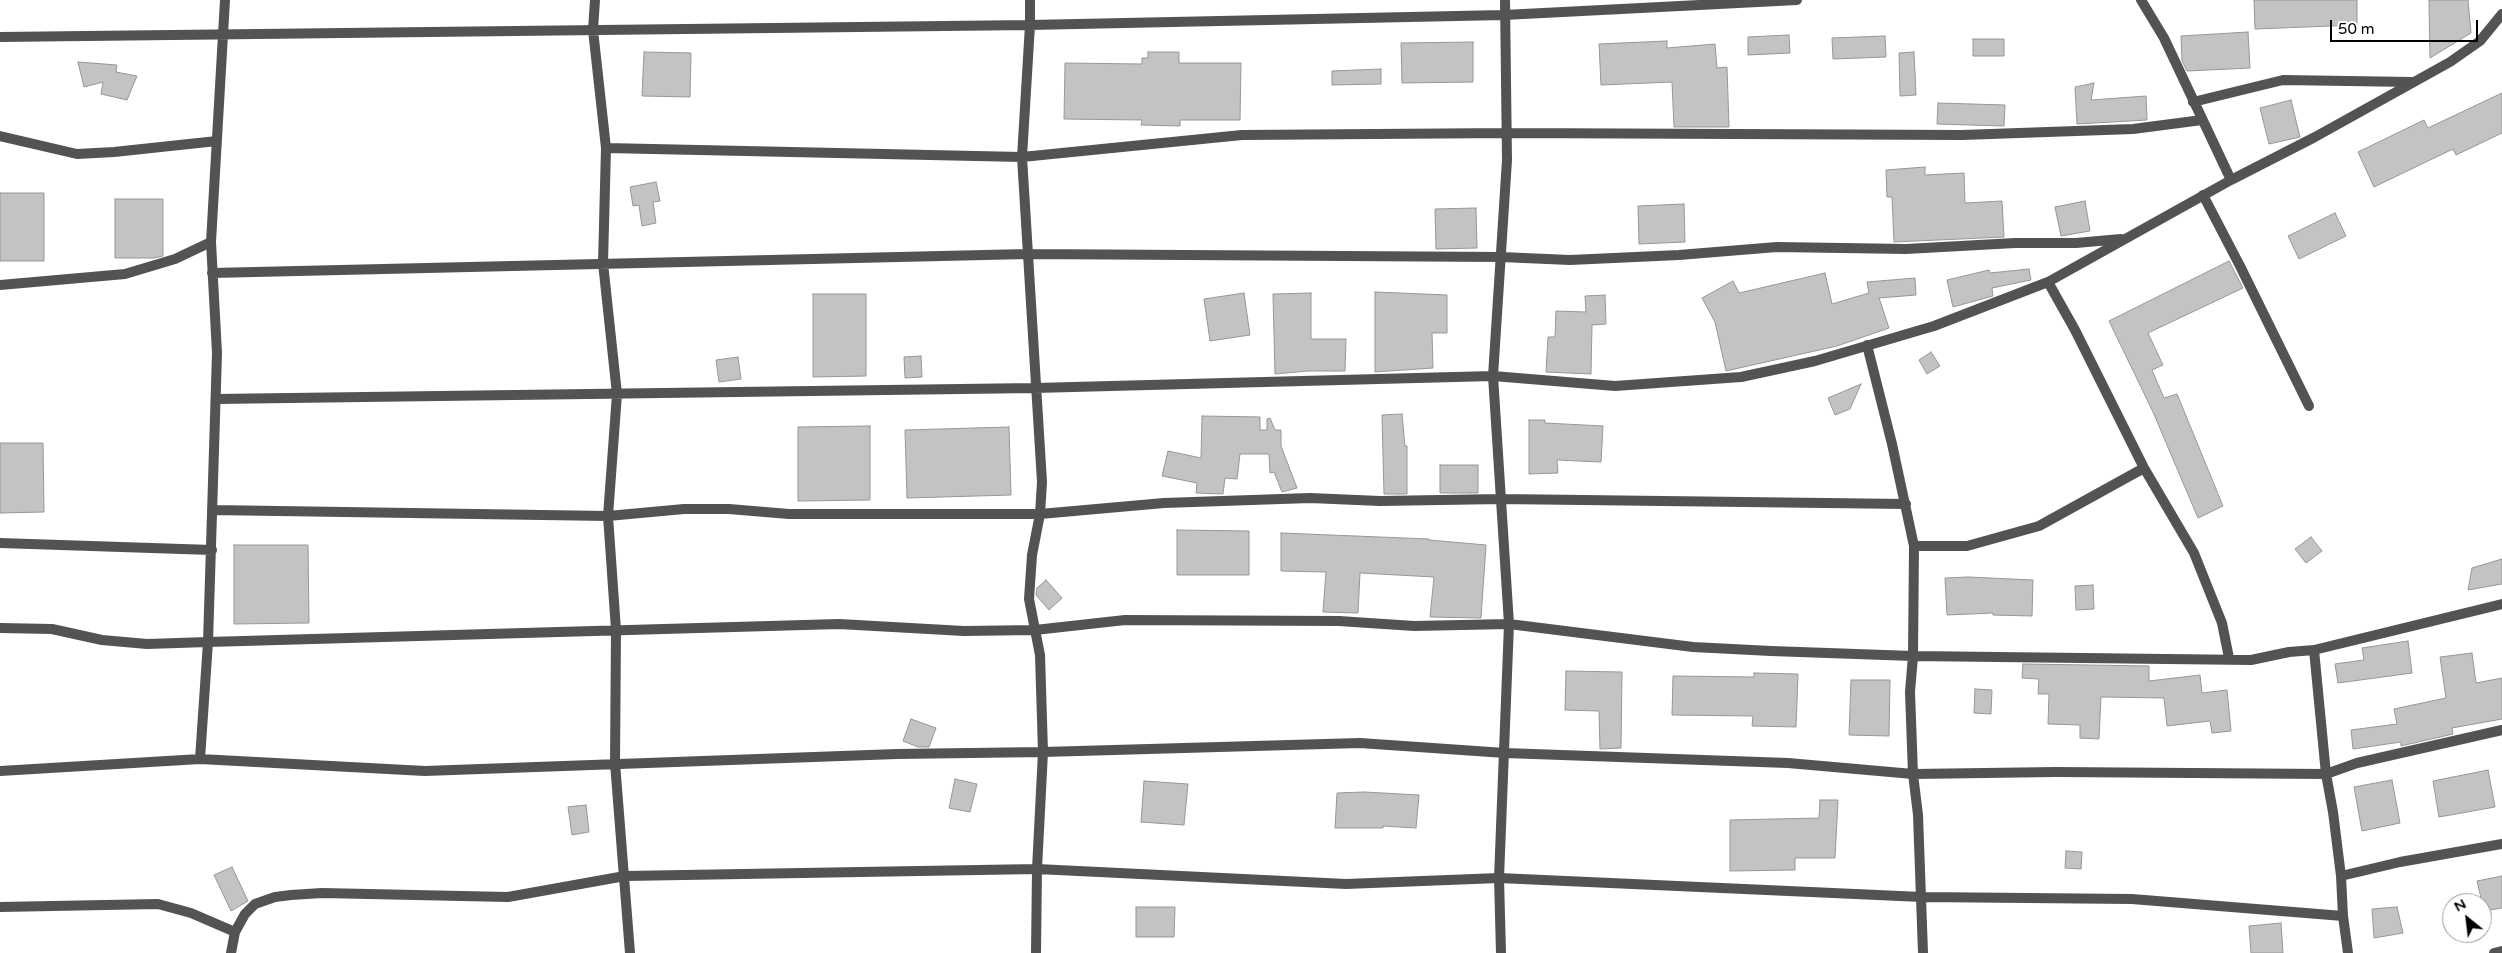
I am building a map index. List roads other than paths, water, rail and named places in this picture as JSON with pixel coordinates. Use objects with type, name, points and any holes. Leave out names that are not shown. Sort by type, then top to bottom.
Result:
[{"type":"street","points":[[200,759],[212,550],[217,354],[211,242],[225,0]]},
{"type":"street","points":[[596,0],[593,30],[606,148],[603,263],[617,394],[608,516],[616,630],[615,763],[630,953]]},
{"type":"street","points":[[1030,0],[1022,158],[1035,388],[1041,454],[1040,514],[1032,555],[1029,599],[1040,655],[1043,752],[1037,869],[1036,953]]},
{"type":"street","points":[[1500,953],[1499,878],[1509,624],[1494,376],[1508,132],[1504,0]]},
{"type":"street","points":[[0,37],[1030,25],[1504,15],[1797,0]]},
{"type":"street","points":[[2141,0],[2164,38],[2231,180]]},
{"type":"street","points":[[216,399],[1035,388],[1494,376],[1615,386],[1741,377],[1815,361],[1934,326],[2048,282],[2124,238],[2231,180],[2316,137],[2450,62],[2480,41],[2502,14]]},
{"type":"street","points":[[2193,102],[2283,80],[2412,82]]},
{"type":"street","points":[[606,148],[1022,158],[1242,135],[1508,132],[1962,135],[2133,129],[2202,120]]},
{"type":"street","points":[[0,136],[77,154],[217,141]]},
{"type":"street","points":[[2203,196],[2309,406]]},
{"type":"street","points":[[212,274],[1027,254],[1501,257],[1570,260],[1679,255],[1776,247],[1906,249],[2015,243],[2076,243],[2124,238]]},
{"type":"street","points":[[0,285],[125,274],[175,259],[211,242]]},
{"type":"street","points":[[2048,282],[2144,468],[2194,553],[2222,623],[2229,658]]},
{"type":"street","points":[[1867,345],[1906,504],[1914,546],[1913,656],[1910,692],[1913,774],[1922,896],[1923,953]]},
{"type":"street","points":[[1914,546],[1966,546],[2039,526],[2144,468]]},
{"type":"street","points":[[212,510],[608,516],[684,510],[729,509],[789,514],[1040,514],[1164,503],[1310,498],[1380,501],[1501,499],[1906,504]]},
{"type":"street","points":[[0,543],[212,550]]},
{"type":"street","points":[[0,628],[52,629],[102,640],[147,644],[839,624],[964,631],[1035,630],[1125,620],[1339,621],[1414,626],[1509,624],[1694,647],[1913,656],[2229,658],[2251,660],[2289,652],[2314,650],[2502,604]]},
{"type":"street","points":[[2314,650],[2326,774],[2341,876],[2343,916],[2348,953]]},
{"type":"street","points":[[0,771],[200,759],[425,771],[897,754],[1360,743],[1505,753],[1788,763],[1913,774],[2056,772],[2326,774],[2357,763],[2502,730]]},
{"type":"street","points":[[2341,876],[2400,862],[2502,844]]},
{"type":"street","points":[[231,953],[235,932],[245,914],[255,904],[275,897],[322,893],[508,897],[625,876],[1037,869],[1346,884],[1499,878],[1922,896],[2132,899],[2343,916]]},
{"type":"street","points":[[0,907],[158,904],[191,913],[235,932]]},
{"type":"street","points":[[2494,953],[2502,951]]}]
